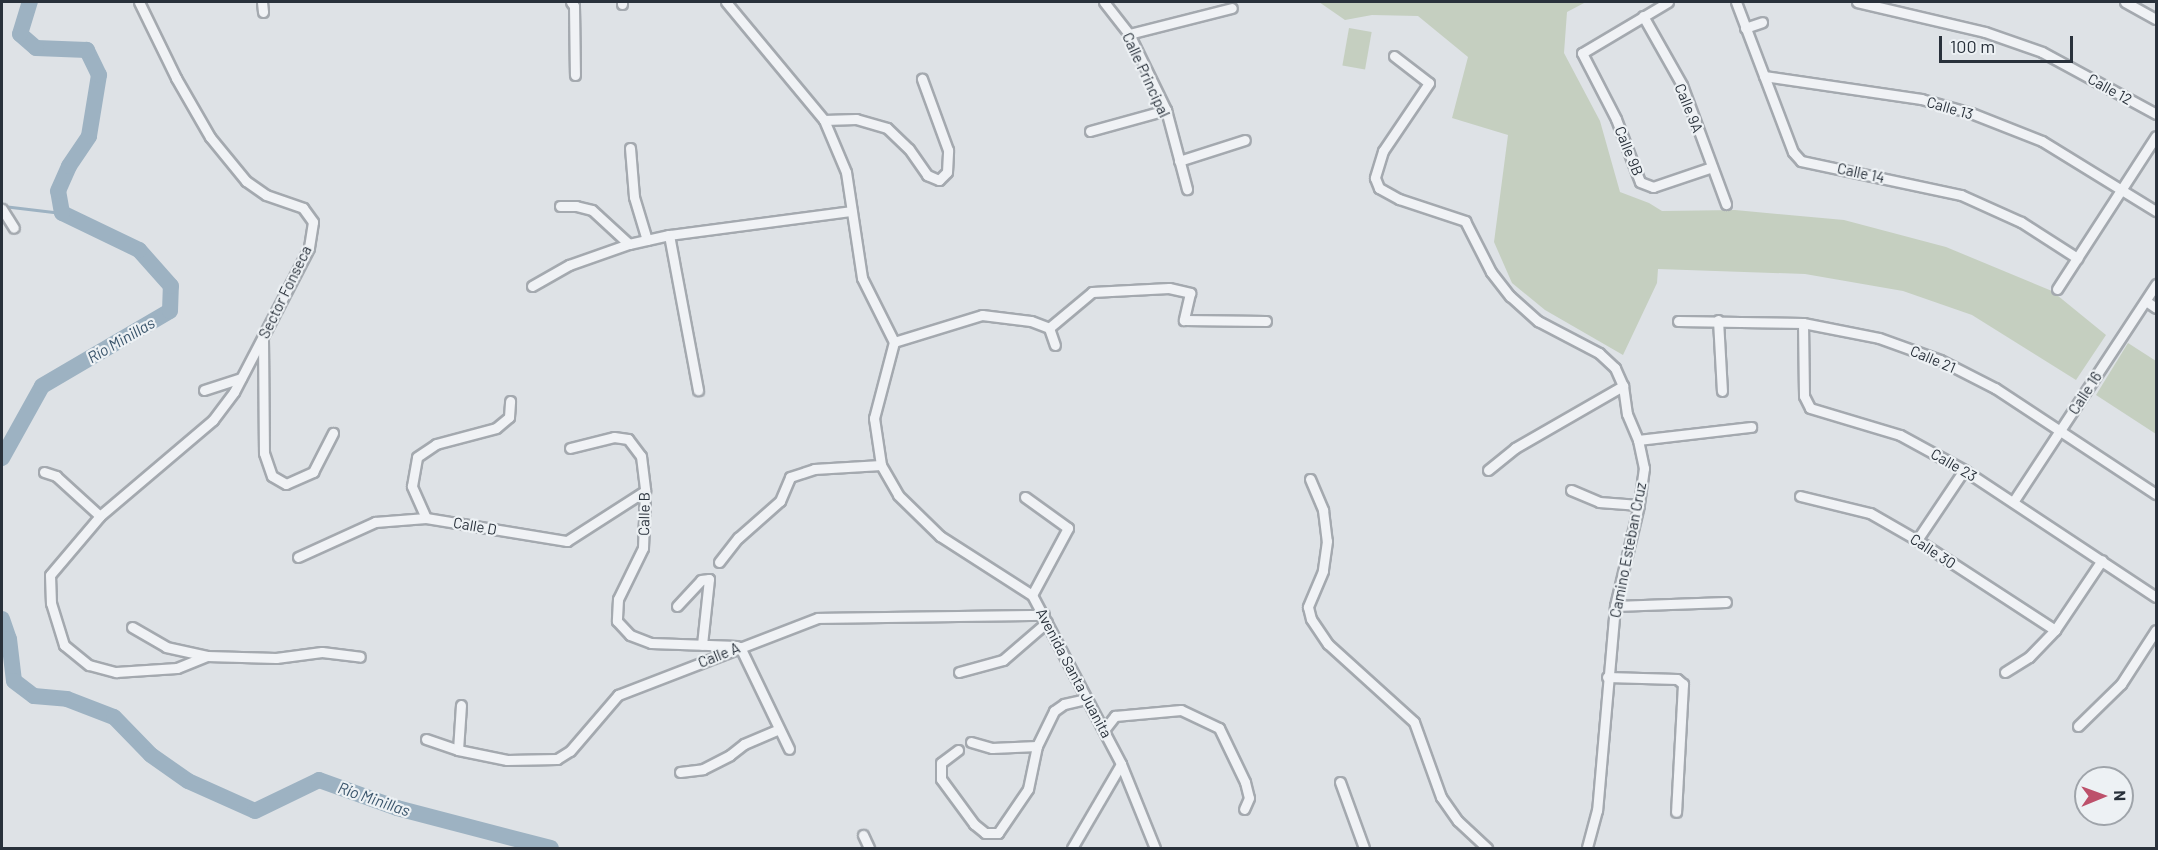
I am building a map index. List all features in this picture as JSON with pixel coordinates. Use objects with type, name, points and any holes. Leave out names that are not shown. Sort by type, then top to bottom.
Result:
[{"type":"street","name":"Sector Fonseca","points":[[139,2],[176,78],[210,137],[246,181],[266,195],[303,207],[313,222],[309,248],[241,378],[213,420],[100,516],[50,575],[51,603],[63,645],[89,665],[116,672],[177,668],[207,656]]},
{"type":"street","points":[[262,2],[263,12]]},
{"type":"street","points":[[571,2],[574,6],[575,75]]},
{"type":"street","points":[[726,2],[824,120],[846,172],[862,278],[894,342],[982,315],[1031,321],[1049,328],[1055,345]]},
{"type":"street","name":"Calle Principal","points":[[1104,2],[1129,34],[1166,110],[1187,189]]},
{"type":"street","points":[[1643,16],[1668,2]]},
{"type":"street","name":"Calle 14","points":[[1736,2],[1793,152],[1801,161],[1961,195],[2022,222],[2077,258]]},
{"type":"street","name":"Calle 12","points":[[1857,2],[1985,32],[2042,52],[2157,114]]},
{"type":"street","points":[[2125,2],[2157,19]]},
{"type":"street","points":[[1129,34],[1232,8]]},
{"type":"street","name":"Calle 9B","points":[[1643,16],[1582,53],[1616,119],[1640,182],[1653,187],[1712,167]]},
{"type":"street","name":"Calle 9A","points":[[1643,16],[1682,85],[1726,204]]},
{"type":"street","points":[[1746,28],[1762,22]]},
{"type":"street","name":"Camino Esteban Cruz","points":[[1394,56],[1429,83],[1383,152],[1375,178],[1380,188],[1400,199],[1465,221],[1491,272],[1510,296],[1538,321],[1599,353],[1615,369],[1623,386],[1627,414],[1638,440],[1644,468],[1639,505],[1615,606],[1607,676],[1597,810],[1587,849]]},
{"type":"street","name":"Calle 13","points":[[1764,76],[1921,99],[1971,113],[2042,141],[2157,211]]},
{"type":"street","points":[[824,120],[856,119],[886,128],[909,149],[927,176],[939,180],[947,172],[948,150],[922,79]]},
{"type":"street","points":[[1090,131],[1166,110]]},
{"type":"street","points":[[2057,289],[2157,136]]},
{"type":"street","points":[[1179,161],[1245,140]]},
{"type":"street","points":[[630,148],[634,197],[647,240]]},
{"type":"street","points":[[560,206],[576,206],[592,210],[629,244]]},
{"type":"street","points":[[2,211],[14,228]]},
{"type":"street","points":[[532,286],[569,265],[629,244],[669,235],[851,211]]},
{"type":"street","points":[[669,235],[698,390]]},
{"type":"street","name":"Calle 16","points":[[2013,502],[2157,284]]},
{"type":"street","points":[[1049,328],[1092,292],[1169,288],[1190,293],[1184,320],[1266,321]]},
{"type":"street","points":[[2146,301],[2157,308]]},
{"type":"street","points":[[1718,320],[1722,391]]},
{"type":"street","name":"Calle 21","points":[[1678,321],[1803,323],[1879,338],[1940,360],[1995,388],[2157,494]]},
{"type":"street","name":"Calle 23","points":[[1803,323],[1804,396],[1810,408],[1900,435],[1964,470],[2157,597]]},
{"type":"street","points":[[263,336],[264,453],[272,476],[286,484],[313,472],[333,433]]},
{"type":"street","name":"Avenida Santa Juanita","points":[[894,342],[874,418],[881,465],[898,495],[940,536],[1032,595],[1121,764],[1155,849]]},
{"type":"street","points":[[204,390],[241,378]]},
{"type":"street","points":[[1488,470],[1515,448],[1623,386]]},
{"type":"street","points":[[426,518],[411,486],[417,457],[436,444],[496,428],[509,417],[510,401]]},
{"type":"street","points":[[1638,440],[1750,427]]},
{"type":"street","name":"Calle B","points":[[570,448],[614,437],[628,439],[641,456],[645,491],[644,548],[618,599],[617,621],[630,635],[651,643],[741,646]]},
{"type":"street","points":[[719,562],[738,538],[780,501],[790,477],[814,469],[881,465]]},
{"type":"street","points":[[1917,540],[1964,470]]},
{"type":"street","points":[[44,472],[56,476],[100,516]]},
{"type":"street","points":[[1310,479],[1323,510],[1327,541],[1323,571],[1308,607],[1311,619],[1328,644],[1414,722],[1441,797],[1458,821],[1487,849]]},
{"type":"street","points":[[1571,490],[1599,502],[1639,505]]},
{"type":"street","name":"Calle D","points":[[298,557],[375,522],[426,518],[567,541],[645,491]]},
{"type":"street","name":"Calle 30","points":[[1800,496],[1870,513],[1917,540],[2055,630]]},
{"type":"street","points":[[1025,498],[1068,528],[1032,595]]},
{"type":"street","points":[[2005,672],[2029,657],[2055,630],[2102,560]]},
{"type":"street","points":[[677,606],[700,580],[709,579],[702,645]]},
{"type":"street","points":[[1615,606],[1726,602]]},
{"type":"street","name":"Calle A","points":[[426,740],[458,750],[507,760],[557,759],[570,751],[618,695],[818,618],[1046,619]]},
{"type":"street","points":[[959,672],[1003,660],[1046,619]]},
{"type":"street","points":[[132,627],[166,647],[207,656],[276,658],[322,652],[360,657]]},
{"type":"street","points":[[2078,726],[2121,684],[2157,630]]},
{"type":"street","points":[[741,646],[789,749]]},
{"type":"street","points":[[1607,676],[1677,679],[1683,684],[1676,812]]},
{"type":"street","points":[[958,750],[941,763],[941,779],[974,824],[985,833],[998,833],[1028,789],[1037,746],[1054,711],[1085,699]]},
{"type":"street","points":[[458,750],[461,705]]},
{"type":"street","points":[[1104,730],[1115,716],[1181,710],[1219,728],[1245,782],[1249,798],[1244,809]]},
{"type":"street","points":[[680,772],[703,769],[744,744],[779,729]]},
{"type":"street","points":[[971,742],[992,748],[1037,746]]},
{"type":"street","points":[[1072,849],[1121,764]]},
{"type":"street","points":[[1340,782],[1364,849]]},
{"type":"street","points":[[863,835],[869,849]]},
{"type":"green space","points":[[1319,2],[1586,2],[1567,12],[1564,53],[1600,121],[1620,192],[1649,203],[1662,211],[1735,210],[1844,220],[1946,247],[2052,291],[2106,335],[2076,380],[1972,315],[1903,291],[1805,274],[1658,269],[1657,283],[1623,355],[1545,310],[1512,283],[1494,242],[1508,135],[1452,118],[1468,57],[1418,16],[1372,15],[1345,20]]},
{"type":"green space","points":[[1349,28],[1372,32],[1365,69],[1342,65]]},
{"type":"green space","points":[[2128,343],[2156,361],[2156,434],[2096,395]]},
{"type":"waterway","name":"Río Minillas","points":[[2,458],[42,386],[170,311],[171,286],[139,250],[62,213],[58,191],[69,166],[89,136],[99,75],[87,50],[36,48],[20,34],[30,2]]},
{"type":"waterway","points":[[3,206],[62,213]]},
{"type":"waterway","name":"Río Minillas","points":[[2,619],[9,639],[14,681],[34,696],[67,699],[114,717],[151,755],[188,781],[255,811],[319,780],[397,808],[551,848]]}]
